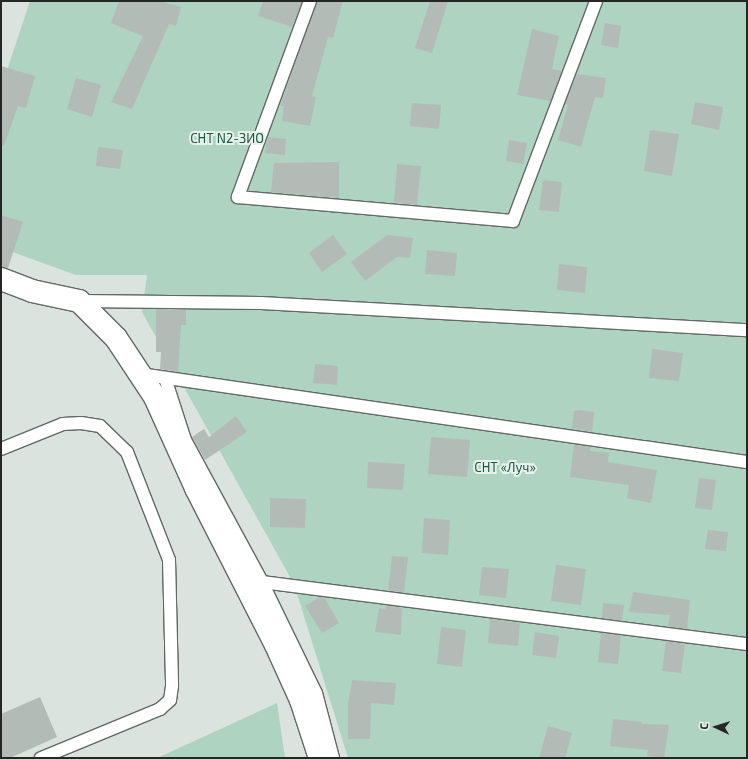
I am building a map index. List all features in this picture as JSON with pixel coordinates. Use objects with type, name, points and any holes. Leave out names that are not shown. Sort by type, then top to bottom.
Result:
[{"type":"street","points":[[1,279],[32,291],[79,301],[116,338],[140,374],[154,397],[196,488],[276,645],[301,700],[320,758]]},
{"type":"lane","points":[[310,1],[238,198],[513,221],[596,1]]},
{"type":"lane","points":[[79,301],[262,303],[747,330]]},
{"type":"lane","points":[[140,374],[747,462]]},
{"type":"lane","points":[[166,378],[185,440],[262,582],[316,693],[334,758]]},
{"type":"lane","points":[[1,448],[63,424],[81,423],[100,426],[127,452],[169,560],[172,686],[170,700],[160,709],[41,758]]},
{"type":"lane","points":[[262,582],[747,644]]},
{"type":"green space","points":[[30,1],[747,1],[747,758],[348,758],[294,584],[142,312],[147,275],[76,275],[1,248],[1,88]]},
{"type":"green space","points":[[277,703],[285,758],[157,758]]},
{"type":"building","points":[[119,1],[160,1],[181,7],[176,26],[169,24],[132,109],[111,102],[143,36],[111,23]]},
{"type":"building","points":[[263,1],[302,1],[292,27],[258,16]]},
{"type":"building","points":[[317,1],[343,1],[333,38],[328,37],[312,96],[316,97],[310,126],[282,121],[284,106],[280,106]]},
{"type":"building","points":[[430,1],[448,1],[432,53],[415,48]]},
{"type":"building","points":[[605,23],[621,26],[618,48],[601,45]]},
{"type":"building","points":[[532,29],[559,36],[552,69],[562,71],[550,101],[517,95]]},
{"type":"building","points":[[1,66],[35,76],[26,108],[18,106],[4,146],[1,145]]},
{"type":"building","points":[[577,74],[606,78],[603,98],[595,97],[581,147],[558,140],[568,105],[565,104]]},
{"type":"building","points":[[76,78],[101,85],[92,117],[67,109]]},
{"type":"building","points":[[695,102],[723,107],[719,130],[691,124]]},
{"type":"building","points":[[412,103],[441,105],[439,129],[410,126]]},
{"type":"building","points":[[650,130],[679,134],[672,176],[644,171]]},
{"type":"building","points":[[268,137],[286,139],[285,155],[265,153]]},
{"type":"building","points":[[509,140],[527,143],[523,164],[506,161]]},
{"type":"building","points":[[98,147],[123,150],[120,169],[96,166]]},
{"type":"building","points":[[339,162],[339,198],[271,192],[274,163]]},
{"type":"building","points":[[397,164],[421,166],[417,205],[394,202]]},
{"type":"building","points":[[543,180],[562,182],[559,212],[539,210]]},
{"type":"building","points":[[1,215],[23,222],[8,268],[1,267]]},
{"type":"building","points":[[333,235],[347,254],[322,272],[309,253]]},
{"type":"building","points":[[387,235],[413,238],[410,258],[397,257],[365,281],[351,262]]},
{"type":"building","points":[[427,250],[457,253],[455,276],[425,274]]},
{"type":"building","points":[[559,264],[587,267],[585,293],[557,290]]},
{"type":"building","points":[[156,309],[186,310],[186,325],[181,325],[178,372],[160,369],[161,352],[156,352]]},
{"type":"building","points":[[652,349],[683,353],[679,381],[649,378]]},
{"type":"building","points":[[315,364],[338,366],[337,385],[313,383]]},
{"type":"building","points":[[579,410],[594,412],[592,432],[572,428],[574,411]]},
{"type":"building","points":[[236,416],[247,432],[205,460],[192,437],[204,429],[209,437]]},
{"type":"building","points":[[431,437],[470,440],[467,477],[428,474]]},
{"type":"building","points":[[574,444],[590,447],[590,451],[609,453],[608,462],[657,470],[651,503],[627,498],[629,485],[570,477]]},
{"type":"building","points":[[368,462],[405,464],[403,490],[367,488]]},
{"type":"building","points":[[699,478],[716,480],[712,510],[695,508]]},
{"type":"building","points":[[270,498],[306,499],[305,528],[270,527]]},
{"type":"building","points":[[424,518],[450,520],[448,555],[422,553]]},
{"type":"building","points":[[708,530],[728,532],[726,551],[705,549]]},
{"type":"building","points":[[392,556],[408,557],[404,593],[388,590]]},
{"type":"building","points":[[556,565],[586,569],[581,605],[551,601]]},
{"type":"building","points":[[482,567],[509,569],[506,598],[479,595]]},
{"type":"building","points":[[633,592],[690,600],[687,629],[668,626],[670,615],[629,612]]},
{"type":"building","points":[[320,597],[324,597],[339,623],[322,633],[305,606]]},
{"type":"building","points":[[603,603],[624,605],[622,620],[602,618]]},
{"type":"building","points":[[386,605],[402,608],[401,635],[375,632],[379,608],[385,609]]},
{"type":"building","points":[[490,619],[520,623],[518,646],[488,643]]},
{"type":"building","points":[[441,627],[466,630],[462,667],[437,664]]},
{"type":"building","points":[[535,632],[559,636],[556,658],[532,655]]},
{"type":"building","points":[[601,633],[621,635],[618,664],[598,662]]},
{"type":"building","points":[[666,641],[685,644],[681,673],[662,671]]},
{"type":"building","points":[[352,680],[396,683],[394,705],[371,703],[370,739],[348,739],[348,703]]},
{"type":"building","points":[[40,697],[57,737],[10,758],[1,758],[1,714]]},
{"type":"building","points":[[613,719],[642,722],[641,724],[669,725],[664,758],[647,756],[648,750],[610,746]]},
{"type":"building","points":[[548,726],[572,733],[565,758],[539,758]]},
{"type":"park label","name":"СНТ N2-ЗИО","points":[[227,138]]},
{"type":"park label","name":"СНТ «Луч»","points":[[505,467]]}]
